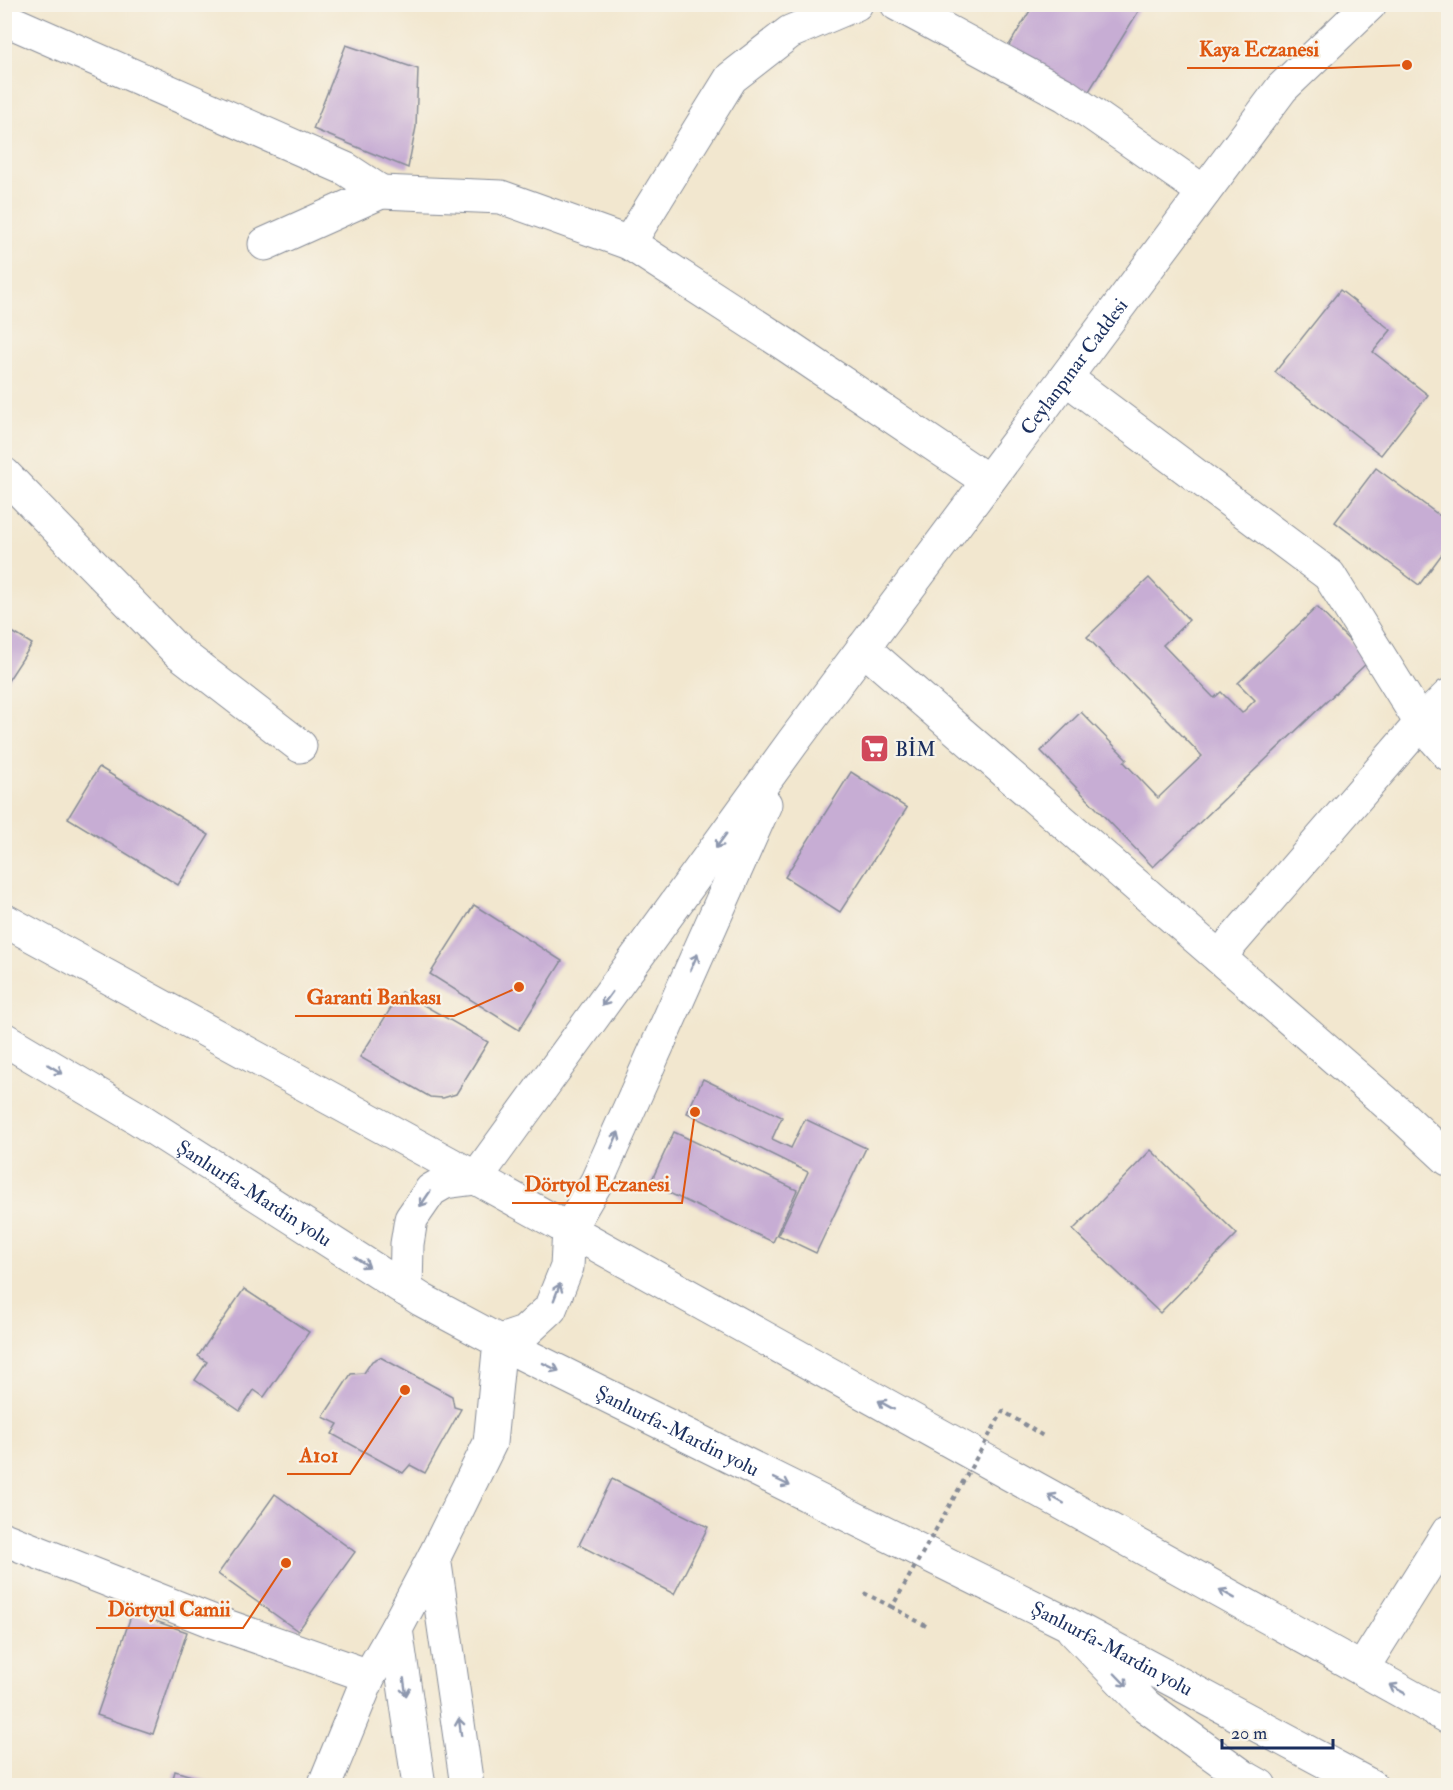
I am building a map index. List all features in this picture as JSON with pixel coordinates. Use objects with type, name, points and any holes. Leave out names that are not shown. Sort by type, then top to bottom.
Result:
[{"type":"main road","points":[[629,243],[731,78],[790,32],[856,4]]},
{"type":"main road","points":[[897,4],[1065,95],[1204,192]]},
{"type":"main road","name":"Ceylanpınar Caddesi","points":[[792,742],[1282,88],[1370,4]]},
{"type":"main road","points":[[11,21],[346,169],[381,192]]},
{"type":"main road","points":[[265,244],[381,192],[501,197],[629,243],[988,481]]},
{"type":"main road","points":[[1066,378],[1329,576],[1421,723],[1449,754]]},
{"type":"main road","points":[[4,474],[177,651],[300,746]]},
{"type":"main road","points":[[863,648],[1396,1110],[1449,1159]]},
{"type":"main road","points":[[1219,957],[1421,723],[1449,696]]},
{"type":"main road","points":[[406,1290],[407,1244],[411,1219],[431,1190],[445,1182],[476,1178],[792,742]]},
{"type":"main road","points":[[324,1785],[369,1676],[434,1557],[490,1443],[500,1341],[524,1333],[550,1309],[567,1267],[569,1229],[597,1181],[792,742]]},
{"type":"main road","points":[[4,920],[569,1229],[1449,1717]]},
{"type":"main road","name":"Şanlıurfa-Mardin yolu","points":[[4,1039],[139,1119],[406,1290],[500,1341],[1066,1623],[1371,1785]]},
{"type":"main road","points":[[1362,1669],[1449,1532]]},
{"type":"main road","points":[[4,1539],[212,1621],[369,1676]]},
{"type":"main road","points":[[434,1557],[467,1785]]},
{"type":"main road","points":[[1066,1623],[1146,1706],[1244,1777],[1260,1785]]},
{"type":"main road","points":[[396,1629],[419,1785]]},
{"type":"path","points":[[892,1607],[1003,1411],[1043,1436]]},
{"type":"path","points":[[864,1593],[926,1626]]},
{"type":"building","points":[[1034,4],[1143,4],[1086,96],[1008,47]]},
{"type":"building","points":[[346,45],[418,69],[416,127],[408,168],[313,129]]},
{"type":"building","points":[[1340,290],[1391,330],[1373,352],[1428,395],[1381,455],[1275,372]]},
{"type":"building","points":[[1376,468],[1448,522],[1448,546],[1419,585],[1335,522]]},
{"type":"building","points":[[1149,578],[1189,620],[1163,645],[1214,698],[1221,692],[1242,713],[1255,700],[1238,683],[1317,607],[1369,661],[1153,867],[1041,751],[1081,712],[1127,759],[1124,762],[1158,798],[1202,756],[1087,637]]},
{"type":"building","points":[[4,627],[32,644],[4,687]]},
{"type":"building","points":[[99,767],[209,835],[178,885],[68,818]]},
{"type":"building","points":[[851,772],[907,808],[840,912],[785,877]]},
{"type":"building","points":[[474,905],[562,961],[519,1030],[430,974]]},
{"type":"building","points":[[401,992],[488,1042],[456,1094],[443,1098],[430,1097],[360,1057]]},
{"type":"building","points":[[703,1079],[782,1117],[772,1139],[791,1148],[805,1119],[866,1148],[816,1253],[778,1235],[808,1172],[687,1113]]},
{"type":"building","points":[[674,1132],[797,1190],[773,1242],[650,1184]]},
{"type":"building","points":[[1151,1150],[1237,1234],[1160,1313],[1073,1230]]},
{"type":"building","points":[[244,1289],[309,1332],[264,1397],[254,1390],[240,1411],[195,1380],[207,1362],[198,1356]]},
{"type":"building","points":[[380,1357],[452,1396],[454,1407],[461,1409],[425,1473],[410,1465],[403,1473],[332,1434],[338,1424],[323,1417],[351,1374],[364,1373],[372,1361]]},
{"type":"building","points":[[612,1479],[708,1527],[674,1594],[579,1545]]},
{"type":"building","points":[[275,1494],[355,1552],[298,1631],[218,1574]]},
{"type":"building","points":[[132,1613],[187,1632],[153,1734],[97,1715]]},
{"type":"building","points":[[175,1771],[221,1785],[221,1786],[171,1786]]},
{"type":"place","name":"Kaya Eczanesi","points":[[1407,65]]},
{"type":"place","name":"BİM","points":[[874,749]]},
{"type":"place","name":"Garanti Bankası","points":[[519,987]]},
{"type":"place","name":"Dörtyol Eczanesi","points":[[695,1112]]},
{"type":"place","name":"A101","points":[[405,1390]]},
{"type":"place","name":"Dörtyul Camii","points":[[286,1563]]}]
